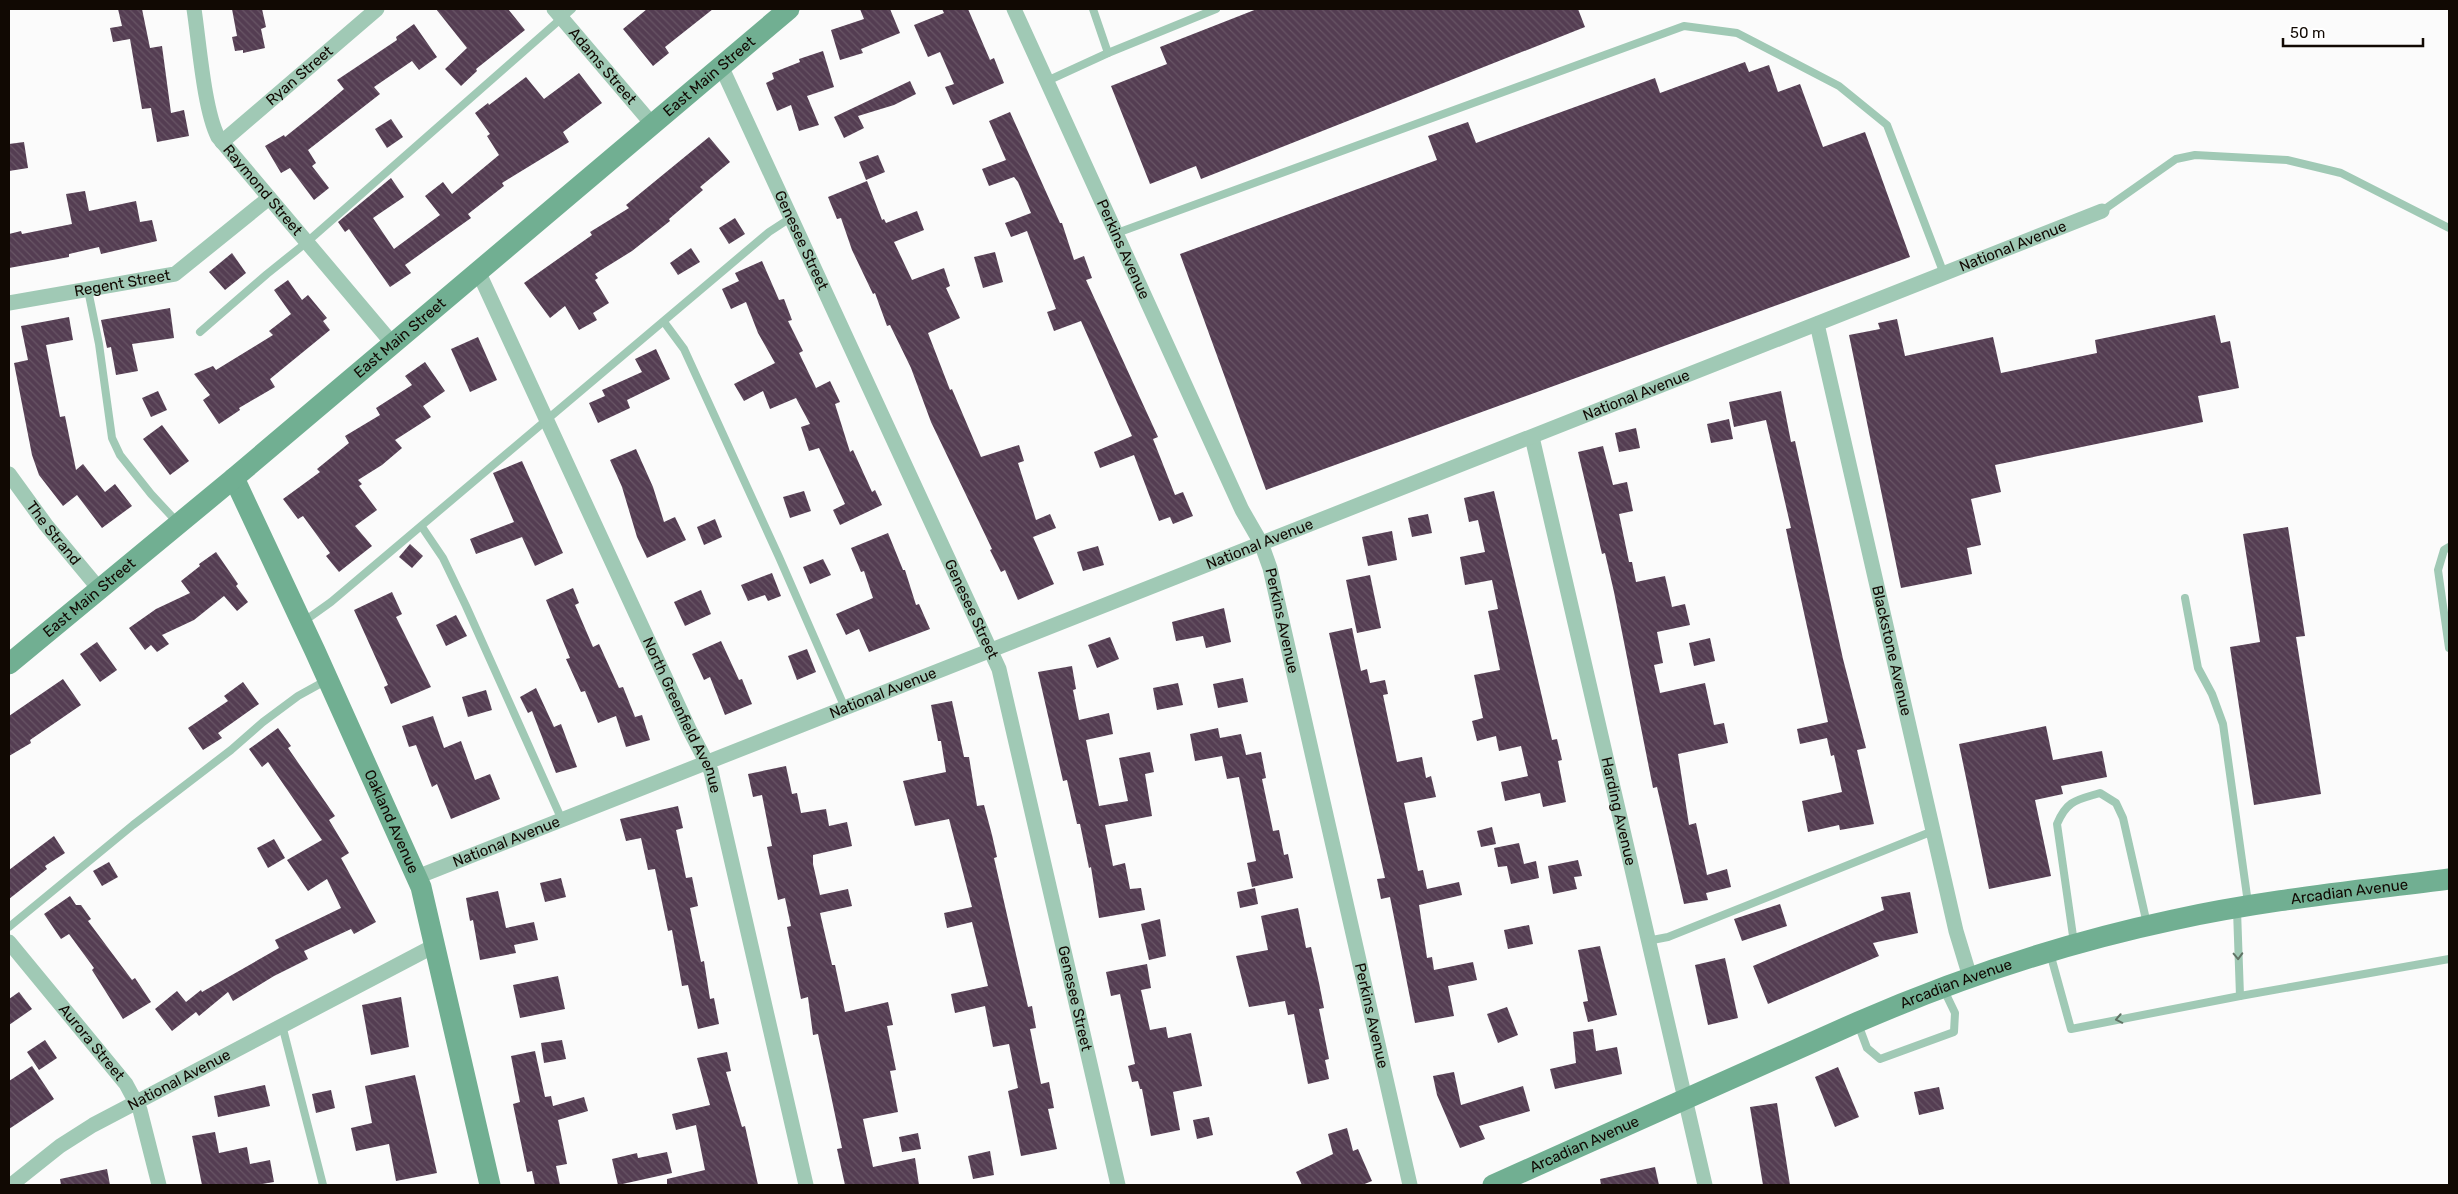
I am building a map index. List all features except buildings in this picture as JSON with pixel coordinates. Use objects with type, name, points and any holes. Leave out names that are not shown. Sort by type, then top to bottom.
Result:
[{"type":"main road","name":"East Main Street","points":[[9,664],[234,478],[789,9]]},
{"type":"main road","name":"Oakland Avenue","points":[[234,478],[329,680],[417,877],[490,1185]]},
{"type":"main road","name":"Arcadian Avenue","points":[[1493,1185],[1858,1022],[1970,977],[2074,945],[2147,926],[2243,906],[2449,879]]},
{"type":"street","name":"Raymond Street","points":[[194,9],[213,122],[222,142],[392,343]]},
{"type":"street","name":"Ryan Street","points":[[222,142],[377,9]]},
{"type":"street","name":"Perkins Avenue","points":[[1014,9],[1242,510],[1261,544],[1272,578],[1410,1185]]},
{"type":"street","name":"Adams Street","points":[[563,12],[652,124]]},
{"type":"street","name":"Genesee Street","points":[[721,66],[999,670],[1118,1185]]},
{"type":"street","name":"Regent Street","points":[[9,303],[175,274],[268,198]]},
{"type":"street","name":"National Avenue","points":[[417,877],[2102,212]]},
{"type":"street","name":"North Greenfield Avenue","points":[[478,271],[706,763],[720,806],[806,1185]]},
{"type":"street","name":"Blackstone Avenue","points":[[1817,324],[1956,932],[1970,977]]},
{"type":"street","name":"Harding Avenue","points":[[1532,437],[1647,941],[1705,1185]]},
{"type":"street","name":"The Strand","points":[[9,474],[46,525],[100,590]]},
{"type":"street","name":"Aurora Street","points":[[9,942],[126,1084],[137,1104],[159,1185]]},
{"type":"street","name":"National Avenue","points":[[12,1185],[60,1146],[93,1125],[137,1104],[282,1025],[434,946]]},
{"type":"lane","points":[[1092,9],[1108,53]]},
{"type":"lane","points":[[1047,81],[1108,53],[1216,9]]},
{"type":"lane","points":[[200,332],[307,242],[563,12]]},
{"type":"lane","points":[[1117,233],[1684,26],[1737,33],[1839,86],[1887,125],[1944,274]]},
{"type":"lane","points":[[2102,212],[2176,159],[2195,155],[2286,160],[2341,173],[2449,228]]},
{"type":"lane","points":[[302,622],[331,602],[422,527],[496,461],[769,232],[792,217]]},
{"type":"lane","points":[[88,290],[99,344],[112,438],[120,455],[151,494],[179,524]]},
{"type":"lane","points":[[664,322],[684,349],[780,557],[845,708]]},
{"type":"lane","points":[[422,527],[443,558],[466,606],[562,820]]},
{"type":"lane","points":[[2449,548],[2444,550],[2438,570],[2449,648]]},
{"type":"lane","points":[[2185,598],[2198,668],[2212,694],[2223,724],[2243,906],[2240,996]]},
{"type":"lane","points":[[9,927],[141,819],[231,750],[263,722],[298,696],[329,680]]},
{"type":"lane","points":[[2074,945],[2057,824],[2062,812],[2070,802],[2100,793],[2116,803],[2123,818],[2147,926]]},
{"type":"lane","points":[[1647,941],[1668,937],[1933,831]]},
{"type":"lane","points":[[2050,952],[2070,1028],[2449,959]]},
{"type":"lane","points":[[1858,1022],[1867,1048],[1880,1059],[1954,1032],[1955,1013],[1943,987]]},
{"type":"lane","points":[[282,1025],[323,1185]]}]
